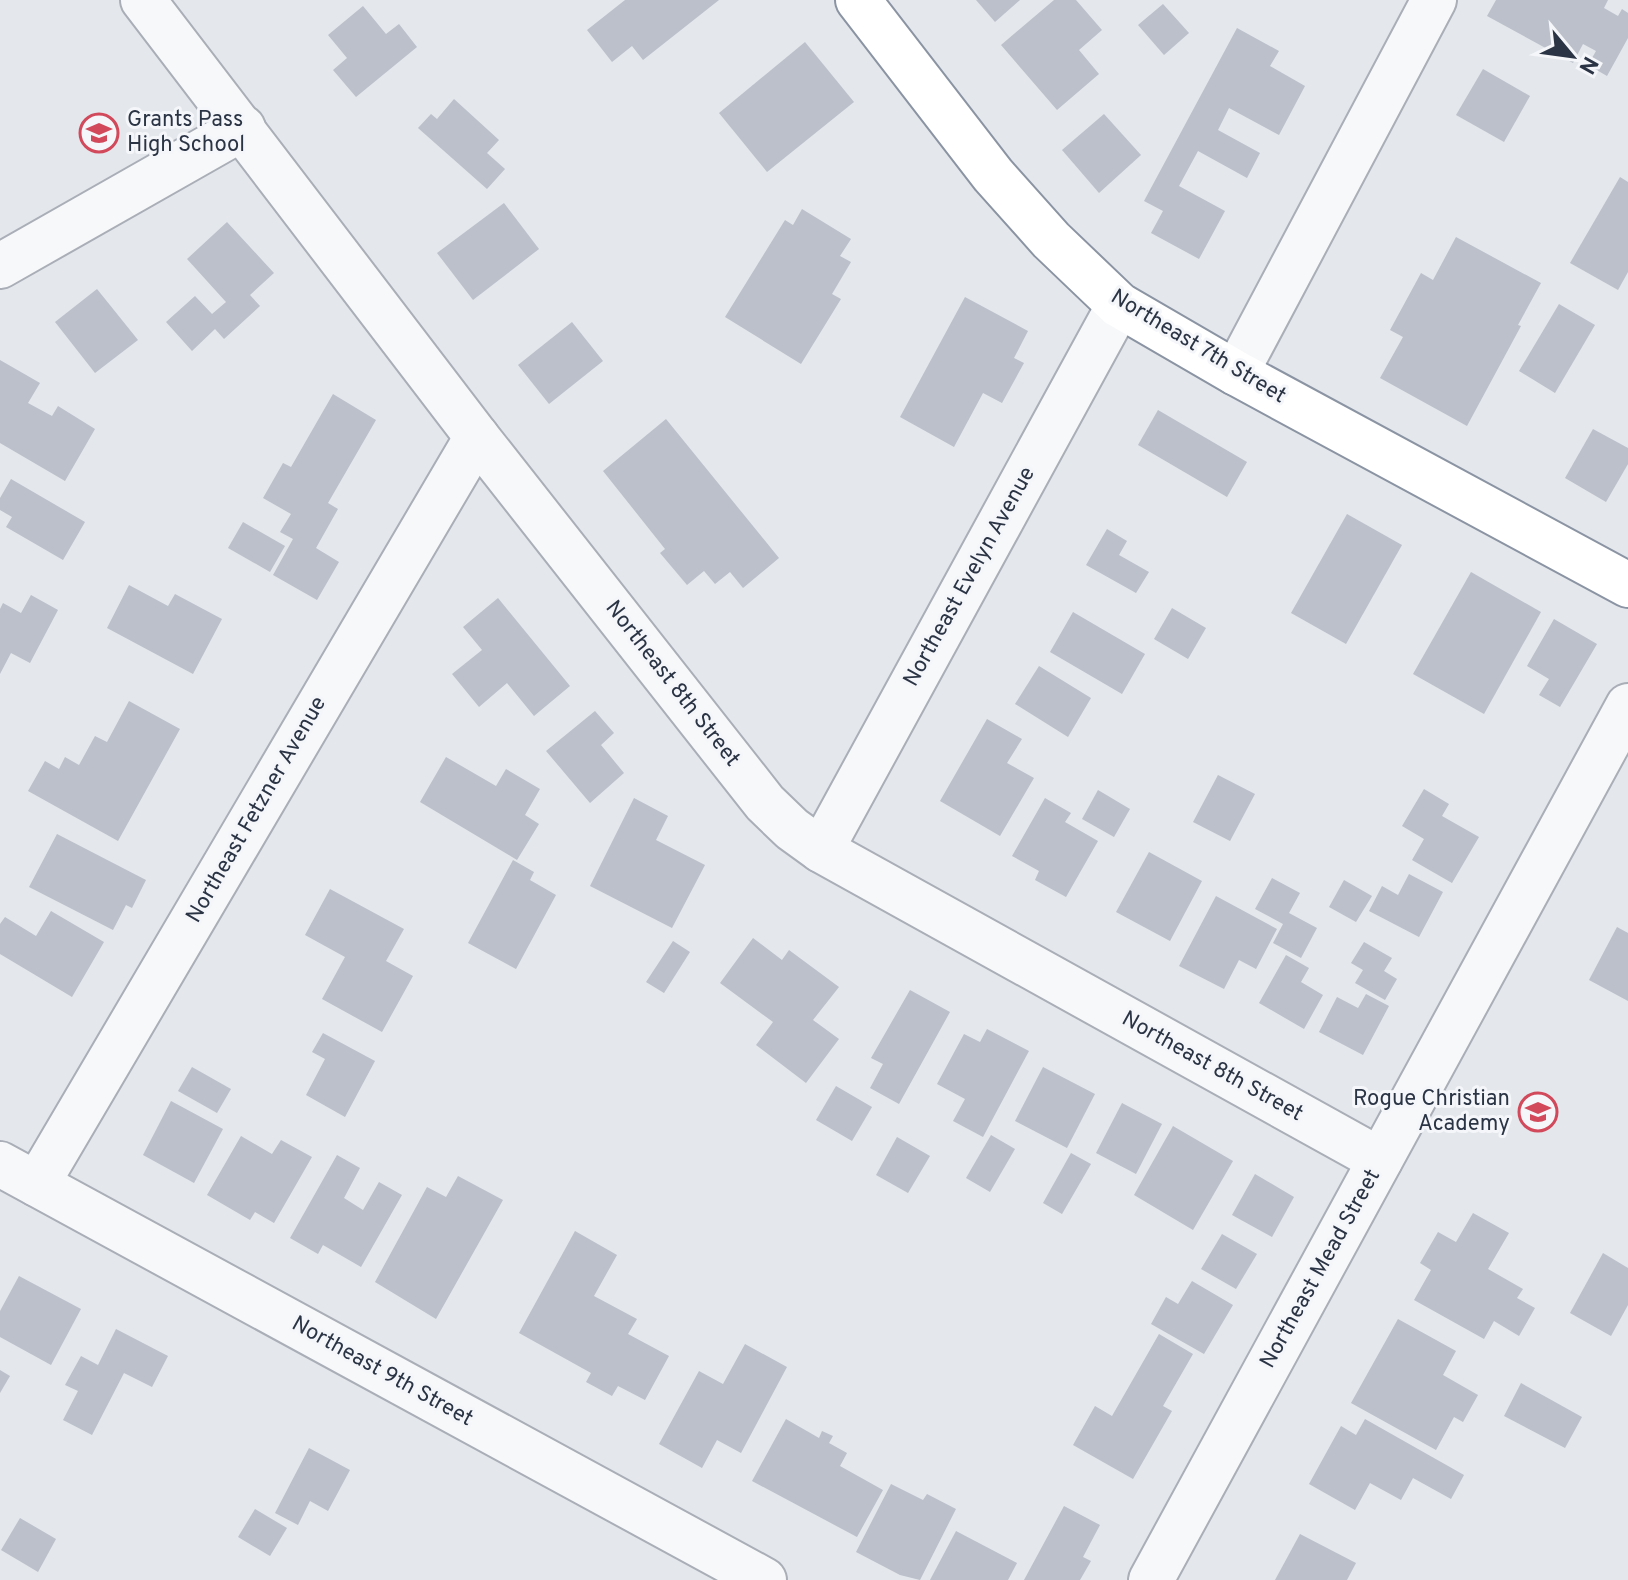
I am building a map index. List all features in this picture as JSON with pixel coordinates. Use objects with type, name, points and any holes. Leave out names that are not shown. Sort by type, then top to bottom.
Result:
[{"type":"highway","name":"Northeast 7th Street","points":[[858,0],[993,175],[1051,240],[1119,305],[1236,373],[1628,585]]},
{"type":"street","name":"Northeast 8th Street","points":[[143,0],[477,437],[765,803],[792,829],[821,850],[1380,1160]]},
{"type":"street","points":[[1236,373],[1434,0]]},
{"type":"street","points":[[0,266],[243,128]]},
{"type":"street","name":"Northeast Evelyn Avenue","points":[[821,850],[1119,305]]},
{"type":"street","name":"Northeast Fetzner Avenue","points":[[19,1174],[477,437]]},
{"type":"street","name":"Northeast Mead Street","points":[[1151,1580],[1628,706]]},
{"type":"street","name":"Northeast 9th Street","points":[[19,1174],[764,1580]]},
{"type":"building","points":[[625,0],[719,0],[643,60],[632,46],[612,62],[587,30]]},
{"type":"building","points":[[976,0],[1020,0],[995,22]]},
{"type":"building","points":[[1054,0],[1076,0],[1102,30],[1079,50],[1099,74],[1057,110],[1001,45]]},
{"type":"building","points":[[1496,0],[1608,0],[1604,8],[1618,16],[1622,9],[1628,13],[1628,38],[1607,76],[1588,65],[1596,51],[1583,44],[1573,63],[1487,16]]},
{"type":"building","points":[[1163,4],[1189,33],[1164,55],[1138,25]]},
{"type":"building","points":[[363,6],[386,34],[399,24],[417,47],[356,97],[333,70],[347,58],[328,35]]},
{"type":"building","points":[[1237,28],[1279,51],[1270,66],[1305,86],[1279,135],[1229,108],[1218,130],[1260,153],[1247,178],[1198,151],[1179,186],[1225,211],[1199,259],[1151,233],[1163,211],[1144,201]]},
{"type":"building","points":[[805,42],[854,102],[767,172],[719,113]]},
{"type":"building","points":[[1483,69],[1530,96],[1504,142],[1456,115]]},
{"type":"building","points":[[454,99],[499,140],[487,153],[505,169],[487,189],[418,128],[431,114],[437,119]]},
{"type":"building","points":[[1104,114],[1141,155],[1099,193],[1062,150]]},
{"type":"building","points":[[1620,177],[1628,182],[1628,272],[1618,290],[1570,263]]},
{"type":"building","points":[[504,203],[539,249],[473,300],[437,253]]},
{"type":"building","points":[[802,209],[851,239],[840,256],[851,262],[832,294],[841,299],[801,364],[725,317],[785,220],[793,225]]},
{"type":"building","points":[[227,222],[274,273],[250,295],[260,306],[224,339],[215,329],[192,351],[166,322],[195,296],[212,314],[226,302],[187,259]]},
{"type":"building","points":[[1456,237],[1541,283],[1467,426],[1380,378],[1403,337],[1390,330],[1421,273],[1433,280]]},
{"type":"building","points":[[97,289],[138,340],[95,373],[55,322]]},
{"type":"building","points":[[965,297],[1028,331],[1014,358],[1024,363],[1002,403],[983,393],[954,447],[900,417]]},
{"type":"building","points":[[1559,304],[1595,325],[1555,393],[1519,371]]},
{"type":"building","points":[[572,322],[603,361],[549,404],[518,365]]},
{"type":"building","points":[[0,360],[40,383],[28,403],[52,416],[58,406],[95,429],[65,481],[0,443]]},
{"type":"building","points":[[333,394],[376,420],[328,503],[338,509],[316,548],[339,562],[317,600],[273,575],[293,539],[280,532],[291,514],[263,498],[283,463],[291,467]]},
{"type":"building","points":[[1158,410],[1247,462],[1227,497],[1138,445]]},
{"type":"building","points":[[666,419],[779,558],[743,588],[730,572],[715,584],[704,571],[687,585],[660,553],[665,549],[603,471]]},
{"type":"building","points":[[1593,429],[1628,448],[1628,464],[1606,502],[1565,478]]},
{"type":"building","points":[[11,479],[85,522],[63,560],[6,527],[12,517],[0,510],[0,498]]},
{"type":"building","points":[[1347,514],[1402,545],[1346,644],[1291,613]]},
{"type":"building","points":[[243,522],[285,546],[270,572],[228,548]]},
{"type":"building","points":[[1107,529],[1127,541],[1119,555],[1149,572],[1136,593],[1086,565]]},
{"type":"building","points":[[1471,572],[1541,612],[1484,714],[1413,674]]},
{"type":"building","points":[[129,585],[168,606],[175,594],[222,619],[193,674],[107,628]]},
{"type":"building","points":[[31,595],[58,610],[30,663],[11,653],[0,674],[0,609],[3,603],[21,613]]},
{"type":"building","points":[[498,598],[570,686],[534,716],[507,683],[479,707],[452,674],[482,650],[463,627]]},
{"type":"building","points":[[1172,608],[1206,628],[1188,659],[1154,639]]},
{"type":"building","points":[[1073,612],[1145,654],[1122,694],[1050,652]]},
{"type":"building","points":[[1554,619],[1597,644],[1560,707],[1539,695],[1549,679],[1527,666]]},
{"type":"building","points":[[1039,666],[1091,698],[1068,737],[1015,704]]},
{"type":"building","points":[[129,701],[180,729],[118,841],[28,791],[45,761],[59,769],[65,757],[79,765],[95,736],[107,742]]},
{"type":"building","points":[[595,711],[614,733],[601,745],[624,773],[590,803],[546,751]]},
{"type":"building","points":[[987,719],[1022,739],[1007,763],[1034,778],[1000,836],[940,801]]},
{"type":"building","points":[[446,757],[496,786],[506,769],[540,789],[525,815],[539,824],[517,860],[420,802]]},
{"type":"building","points":[[1218,775],[1255,794],[1230,841],[1193,822]]},
{"type":"building","points":[[1424,789],[1449,804],[1442,816],[1479,837],[1452,883],[1412,860],[1424,839],[1402,826]]},
{"type":"building","points":[[1098,790],[1130,809],[1114,837],[1082,819]]},
{"type":"building","points":[[634,798],[668,816],[656,840],[705,865],[672,928],[590,886]]},
{"type":"building","points":[[1045,798],[1071,813],[1065,822],[1098,841],[1066,897],[1035,880],[1039,871],[1012,856]]},
{"type":"building","points":[[57,834],[146,880],[132,908],[126,905],[113,930],[29,887]]},
{"type":"building","points":[[1149,852],[1202,881],[1170,941],[1116,912]]},
{"type":"building","points":[[513,860],[534,872],[530,880],[556,895],[516,969],[468,943]]},
{"type":"building","points":[[1409,874],[1443,892],[1419,937],[1369,911],[1382,886],[1398,895]]},
{"type":"building","points":[[1272,878],[1300,893],[1289,913],[1317,928],[1301,958],[1273,943],[1283,924],[1255,909]]},
{"type":"building","points":[[1344,880],[1372,896],[1356,922],[1329,907]]},
{"type":"building","points":[[330,889],[404,929],[386,961],[413,976],[382,1032],[322,999],[345,957],[305,935]]},
{"type":"building","points":[[1216,896],[1277,929],[1256,969],[1239,960],[1224,989],[1179,966]]},
{"type":"building","points":[[51,911],[104,942],[72,997],[0,954],[0,924],[5,917],[36,936]]},
{"type":"building","points":[[1617,927],[1628,933],[1628,1001],[1589,980]]},
{"type":"building","points":[[753,938],[782,960],[789,950],[839,987],[813,1020],[839,1039],[806,1083],[756,1045],[773,1022],[720,983]]},
{"type":"building","points":[[673,941],[690,952],[664,993],[646,982]]},
{"type":"building","points":[[1364,942],[1392,958],[1384,971],[1397,979],[1385,1000],[1355,983],[1363,970],[1351,963]]},
{"type":"building","points":[[1286,955],[1309,968],[1301,982],[1323,995],[1304,1029],[1259,1003]]},
{"type":"building","points":[[910,990],[950,1012],[899,1104],[870,1088],[883,1064],[871,1058]]},
{"type":"building","points":[[1366,994],[1389,1006],[1363,1055],[1319,1032],[1337,997],[1358,1008]]},
{"type":"building","points":[[987,1029],[1029,1051],[983,1137],[953,1121],[965,1099],[937,1084],[964,1034],[980,1042]]},
{"type":"building","points":[[323,1033],[375,1061],[345,1117],[306,1095],[325,1059],[312,1052]]},
{"type":"building","points":[[192,1067],[231,1089],[217,1113],[178,1091]]},
{"type":"building","points":[[1043,1067],[1095,1094],[1067,1148],[1015,1121]]},
{"type":"building","points":[[836,1086],[872,1107],[852,1141],[816,1120]]},
{"type":"building","points":[[171,1101],[223,1129],[194,1183],[143,1155]]},
{"type":"building","points":[[1122,1103],[1162,1124],[1136,1174],[1096,1153]]},
{"type":"building","points":[[1173,1126],[1233,1161],[1193,1230],[1134,1195]]},
{"type":"building","points":[[991,1135],[1015,1149],[990,1192],[966,1178]]},
{"type":"building","points":[[241,1136],[272,1154],[281,1140],[312,1157],[274,1223],[255,1212],[250,1220],[207,1195]]},
{"type":"building","points":[[897,1137],[930,1156],[908,1193],[876,1175]]},
{"type":"building","points":[[1071,1153],[1091,1164],[1062,1214],[1043,1203]]},
{"type":"building","points":[[337,1155],[360,1168],[344,1198],[363,1210],[379,1182],[402,1195],[361,1267],[323,1245],[318,1254],[290,1238]]},
{"type":"building","points":[[1255,1174],[1294,1197],[1272,1237],[1232,1215]]},
{"type":"building","points":[[458,1176],[503,1200],[436,1319],[375,1282],[427,1187],[446,1197]]},
{"type":"building","points":[[1473,1213],[1509,1233],[1488,1269],[1523,1289],[1517,1298],[1535,1308],[1519,1336],[1494,1321],[1484,1339],[1414,1300],[1431,1270],[1420,1263],[1438,1232],[1456,1242]]},
{"type":"building","points":[[575,1231],[617,1255],[594,1296],[637,1319],[628,1334],[669,1356],[645,1400],[618,1386],[612,1396],[586,1382],[591,1373],[519,1333]]},
{"type":"building","points":[[1222,1234],[1257,1254],[1236,1289],[1201,1269]]},
{"type":"building","points":[[1603,1253],[1628,1268],[1628,1305],[1611,1336],[1570,1313]]},
{"type":"building","points":[[19,1276],[81,1309],[51,1365],[0,1337],[0,1311]]},
{"type":"building","points":[[1192,1281],[1233,1305],[1204,1354],[1151,1324],[1166,1297],[1178,1304]]},
{"type":"building","points":[[1398,1319],[1456,1351],[1443,1375],[1478,1395],[1463,1422],[1454,1417],[1436,1450],[1351,1403]]},
{"type":"building","points":[[116,1329],[168,1356],[152,1387],[124,1373],[92,1435],[63,1420],[78,1391],[65,1385],[81,1356],[98,1365]]},
{"type":"building","points":[[1159,1334],[1193,1354],[1163,1406],[1172,1411],[1133,1479],[1073,1445],[1095,1406],[1112,1416]]},
{"type":"building","points":[[745,1344],[787,1367],[741,1453],[717,1440],[702,1468],[659,1444],[699,1371],[723,1384]]},
{"type":"building","points":[[0,1370],[10,1376],[0,1393]]},
{"type":"building","points":[[1521,1383],[1582,1417],[1565,1448],[1504,1416]]},
{"type":"building","points":[[786,1419],[819,1438],[822,1431],[833,1436],[829,1443],[847,1453],[840,1466],[883,1490],[857,1537],[752,1481]]},
{"type":"building","points":[[1365,1419],[1464,1475],[1451,1499],[1413,1478],[1401,1500],[1370,1483],[1355,1510],[1309,1484],[1341,1426],[1356,1435]]},
{"type":"building","points":[[309,1448],[350,1470],[328,1511],[310,1501],[298,1525],[275,1513]]},
{"type":"building","points":[[891,1484],[923,1500],[927,1494],[956,1509],[920,1580],[900,1575],[856,1552]]},
{"type":"building","points":[[1064,1506],[1100,1525],[1083,1557],[1091,1561],[1080,1580],[1024,1580]]},
{"type":"building","points":[[255,1509],[287,1528],[270,1556],[238,1537]]},
{"type":"building","points":[[20,1518],[56,1539],[38,1572],[1,1550]]},
{"type":"building","points":[[956,1531],[1017,1563],[1008,1580],[930,1580]]},
{"type":"building","points":[[1300,1534],[1356,1563],[1347,1580],[1275,1580]]},
{"type":"place","name":"Grants Pass High School","points":[[99,133]]},
{"type":"place","name":"Rogue Christian Academy","points":[[1538,1112]]}]
